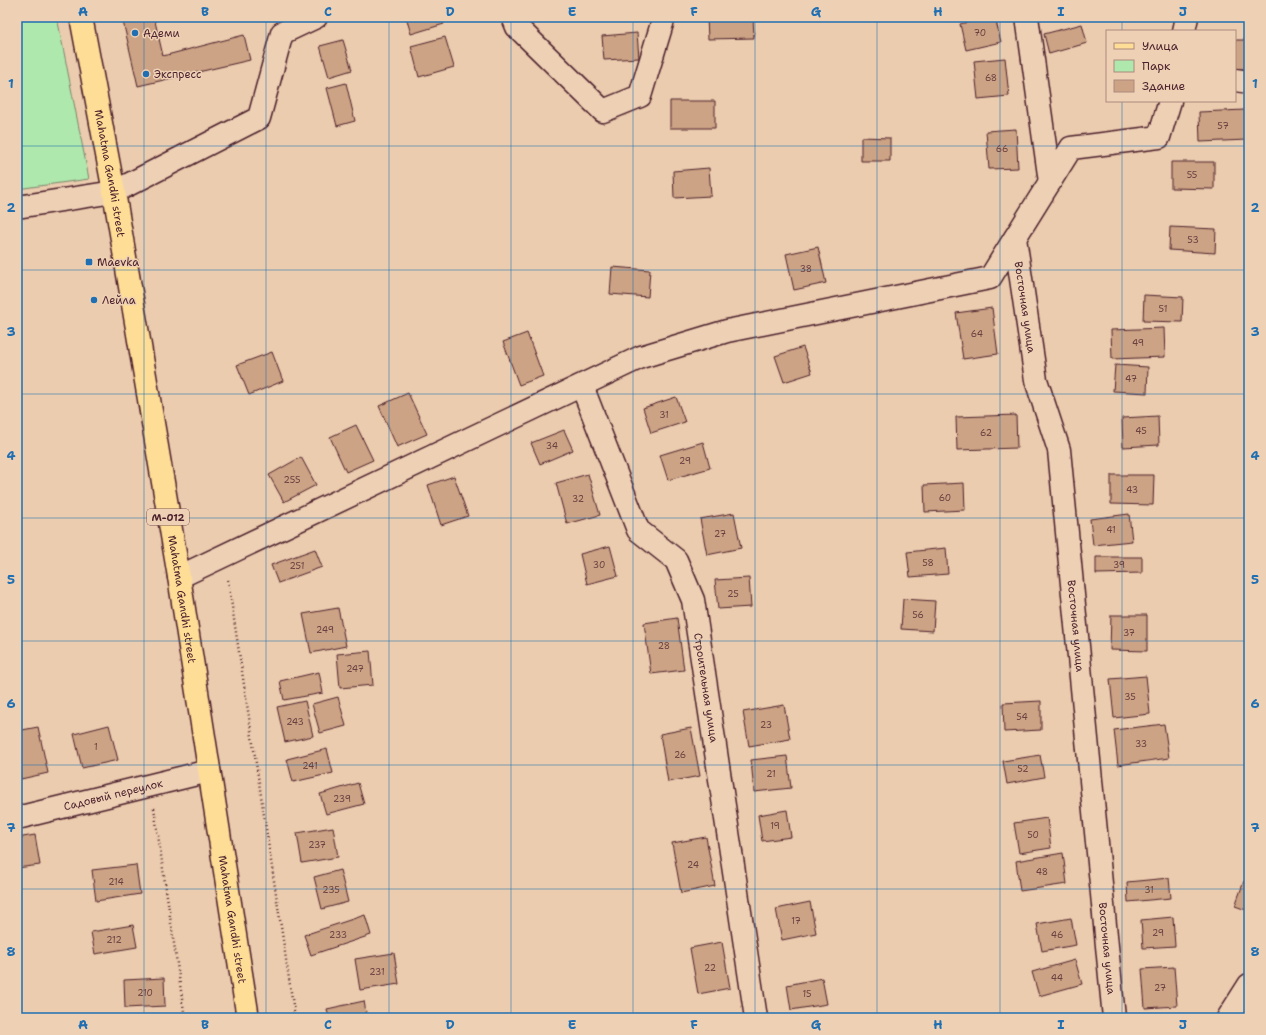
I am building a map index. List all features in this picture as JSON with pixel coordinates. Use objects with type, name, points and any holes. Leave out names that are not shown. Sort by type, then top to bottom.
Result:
[{"type":"main road","name":"Mahatma Gandhi street","points":[[81,17],[114,192],[178,577],[248,1018]]},
{"type":"street","points":[[17,207],[114,192],[259,118],[282,33],[316,17]]},
{"type":"street","points":[[513,17],[517,27],[603,111],[640,96],[664,17]]},
{"type":"street","points":[[1026,17],[1050,182]]},
{"type":"street","points":[[1184,30],[1187,17]]},
{"type":"street","points":[[1236,80],[1249,82]]},
{"type":"street","points":[[178,577],[225,556],[641,357],[727,331],[990,278],[1071,148],[1159,137],[1170,102]]},
{"type":"street","name":"Восточная улица","points":[[1015,238],[1036,380],[1059,450],[1114,1018]]},
{"type":"street","name":"Строительная улица","points":[[582,386],[638,530],[676,560],[693,600],[756,1018]]},
{"type":"street","name":"Садовый переулок","points":[[17,818],[209,771]]},
{"type":"street","points":[[1228,1018],[1249,985]]},
{"type":"path","points":[[225,556],[295,1018]]},
{"type":"path","points":[[151,785],[185,1018]]},
{"type":"green space","points":[[17,17],[57,17],[89,179],[17,189]]},
{"type":"building","points":[[122,17],[154,17],[163,56],[244,35],[250,60],[138,86]]},
{"type":"building","points":[[406,17],[442,17],[444,24],[411,34]]},
{"type":"building","points":[[707,17],[753,17],[754,38],[708,39]]},
{"type":"building","points":[[995,17],[1001,42],[966,50],[960,24]]},
{"type":"building","points":[[1082,24],[1087,43],[1049,54],[1044,34]]},
{"type":"building","points":[[637,33],[639,58],[604,60],[602,36]]},
{"type":"building","points":[[445,37],[454,67],[419,77],[411,46]]},
{"type":"building","points":[[343,40],[352,70],[329,77],[320,46]]},
{"type":"building","points":[[1236,40],[1249,40],[1249,69],[1236,69]]},
{"type":"building","points":[[1005,58],[1009,96],[978,99],[974,61]]},
{"type":"building","points":[[346,83],[355,121],[337,126],[327,88]]},
{"type":"building","points":[[670,101],[715,101],[715,128],[670,128]]},
{"type":"building","points":[[1245,110],[1247,140],[1200,142],[1199,112]]},
{"type":"building","points":[[1016,129],[1018,168],[989,169],[986,131]]},
{"type":"building","points":[[861,137],[890,138],[890,161],[861,161]]},
{"type":"building","points":[[1171,162],[1214,162],[1214,189],[1171,188]]},
{"type":"building","points":[[709,168],[711,196],[674,198],[673,171]]},
{"type":"building","points":[[1170,227],[1216,229],[1215,253],[1169,250]]},
{"type":"building","points":[[818,247],[826,283],[794,290],[786,254]]},
{"type":"building","points":[[612,267],[650,270],[648,297],[610,294]]},
{"type":"building","points":[[1144,295],[1183,297],[1182,322],[1143,321]]},
{"type":"building","points":[[992,308],[998,354],[963,359],[956,313]]},
{"type":"building","points":[[1164,328],[1165,357],[1112,359],[1111,330]]},
{"type":"building","points":[[527,333],[543,376],[519,385],[503,342]]},
{"type":"building","points":[[803,347],[812,373],[784,382],[775,356]]},
{"type":"building","points":[[272,352],[283,381],[249,395],[237,365]]},
{"type":"building","points":[[1115,365],[1148,367],[1147,393],[1113,391]]},
{"type":"building","points":[[408,393],[427,434],[397,447],[379,406]]},
{"type":"building","points":[[676,397],[685,422],[651,433],[643,408]]},
{"type":"building","points":[[1016,415],[1017,448],[957,450],[956,417]]},
{"type":"building","points":[[1158,416],[1159,445],[1123,447],[1122,418]]},
{"type":"building","points":[[356,425],[373,460],[346,472],[330,437]]},
{"type":"building","points":[[564,430],[573,450],[540,464],[531,443]]},
{"type":"building","points":[[703,442],[710,468],[668,480],[660,455]]},
{"type":"building","points":[[301,457],[316,485],[284,502],[269,475]]},
{"type":"building","points":[[588,474],[600,515],[567,524],[556,483]]},
{"type":"building","points":[[1111,475],[1154,475],[1153,505],[1111,504]]},
{"type":"building","points":[[454,476],[468,516],[441,525],[428,485]]},
{"type":"building","points":[[964,483],[965,510],[925,512],[924,485]]},
{"type":"building","points":[[734,513],[741,548],[707,555],[700,519]]},
{"type":"building","points":[[1129,514],[1132,541],[1093,545],[1090,519]]},
{"type":"building","points":[[610,546],[618,576],[587,584],[580,554]]},
{"type":"building","points":[[946,548],[948,574],[910,577],[907,552]]},
{"type":"building","points":[[315,549],[322,567],[278,583],[271,565]]},
{"type":"building","points":[[1096,557],[1142,557],[1142,573],[1096,574]]},
{"type":"building","points":[[749,578],[751,607],[718,609],[715,580]]},
{"type":"building","points":[[903,599],[935,601],[933,631],[901,629]]},
{"type":"building","points":[[338,608],[346,646],[311,653],[303,614]]},
{"type":"building","points":[[1111,615],[1147,615],[1147,651],[1110,650]]},
{"type":"building","points":[[677,618],[684,670],[651,674],[644,623]]},
{"type":"building","points":[[370,651],[373,685],[340,688],[337,654]]},
{"type":"building","points":[[319,672],[323,693],[284,700],[280,681]]},
{"type":"building","points":[[1146,676],[1150,714],[1114,718],[1110,679]]},
{"type":"building","points":[[338,697],[346,726],[320,733],[312,704]]},
{"type":"building","points":[[305,701],[313,736],[285,742],[277,707]]},
{"type":"building","points":[[1041,701],[1041,730],[1004,732],[1003,703]]},
{"type":"building","points":[[784,705],[790,739],[749,746],[743,712]]},
{"type":"building","points":[[1164,724],[1169,758],[1118,765],[1114,730]]},
{"type":"building","points":[[109,725],[118,760],[82,768],[74,734]]},
{"type":"building","points":[[38,727],[48,773],[21,779],[17,760],[17,731]]},
{"type":"building","points":[[691,728],[700,776],[668,782],[660,734]]},
{"type":"building","points":[[327,749],[333,773],[293,782],[287,759]]},
{"type":"building","points":[[1040,755],[1044,777],[1007,784],[1003,761]]},
{"type":"building","points":[[787,756],[791,788],[754,792],[751,760]]},
{"type":"building","points":[[358,783],[364,804],[326,814],[320,794]]},
{"type":"building","points":[[787,810],[791,837],[762,841],[758,815]]},
{"type":"building","points":[[1047,818],[1051,848],[1019,853],[1014,823]]},
{"type":"building","points":[[333,827],[338,857],[302,863],[297,833]]},
{"type":"building","points":[[35,835],[40,865],[17,868],[17,838]]},
{"type":"building","points":[[706,837],[715,886],[681,893],[672,843]]},
{"type":"building","points":[[1063,853],[1067,884],[1020,891],[1016,861]]},
{"type":"building","points":[[136,865],[140,894],[96,901],[92,870]]},
{"type":"building","points":[[340,870],[348,902],[322,909],[314,877]]},
{"type":"building","points":[[1169,878],[1171,898],[1128,902],[1127,882]]},
{"type":"building","points":[[1244,881],[1249,883],[1249,911],[1235,906]]},
{"type":"building","points":[[810,902],[816,933],[782,940],[776,909]]},
{"type":"building","points":[[365,915],[371,935],[311,955],[304,935]]},
{"type":"building","points":[[1173,917],[1175,946],[1143,948],[1141,920]]},
{"type":"building","points":[[1071,918],[1076,945],[1042,951],[1037,924]]},
{"type":"building","points":[[133,925],[137,947],[95,954],[91,932]]},
{"type":"building","points":[[722,942],[730,988],[698,994],[690,948]]},
{"type":"building","points":[[394,953],[399,984],[360,990],[355,959]]},
{"type":"building","points":[[1075,960],[1082,984],[1039,996],[1032,972]]},
{"type":"building","points":[[1174,967],[1177,1006],[1145,1008],[1142,969]]},
{"type":"building","points":[[164,978],[165,1006],[125,1008],[124,980]]},
{"type":"building","points":[[822,978],[827,1004],[791,1010],[787,985]]},
{"type":"building","points":[[364,1001],[367,1018],[329,1018],[327,1009]]},
{"type":"place","name":"Адеми","points":[[135,33]]},
{"type":"place","name":"Экспресс","points":[[146,74]]},
{"type":"place","name":"Maevka","points":[[89,262]]},
{"type":"place","name":"Лейла","points":[[94,300]]}]
